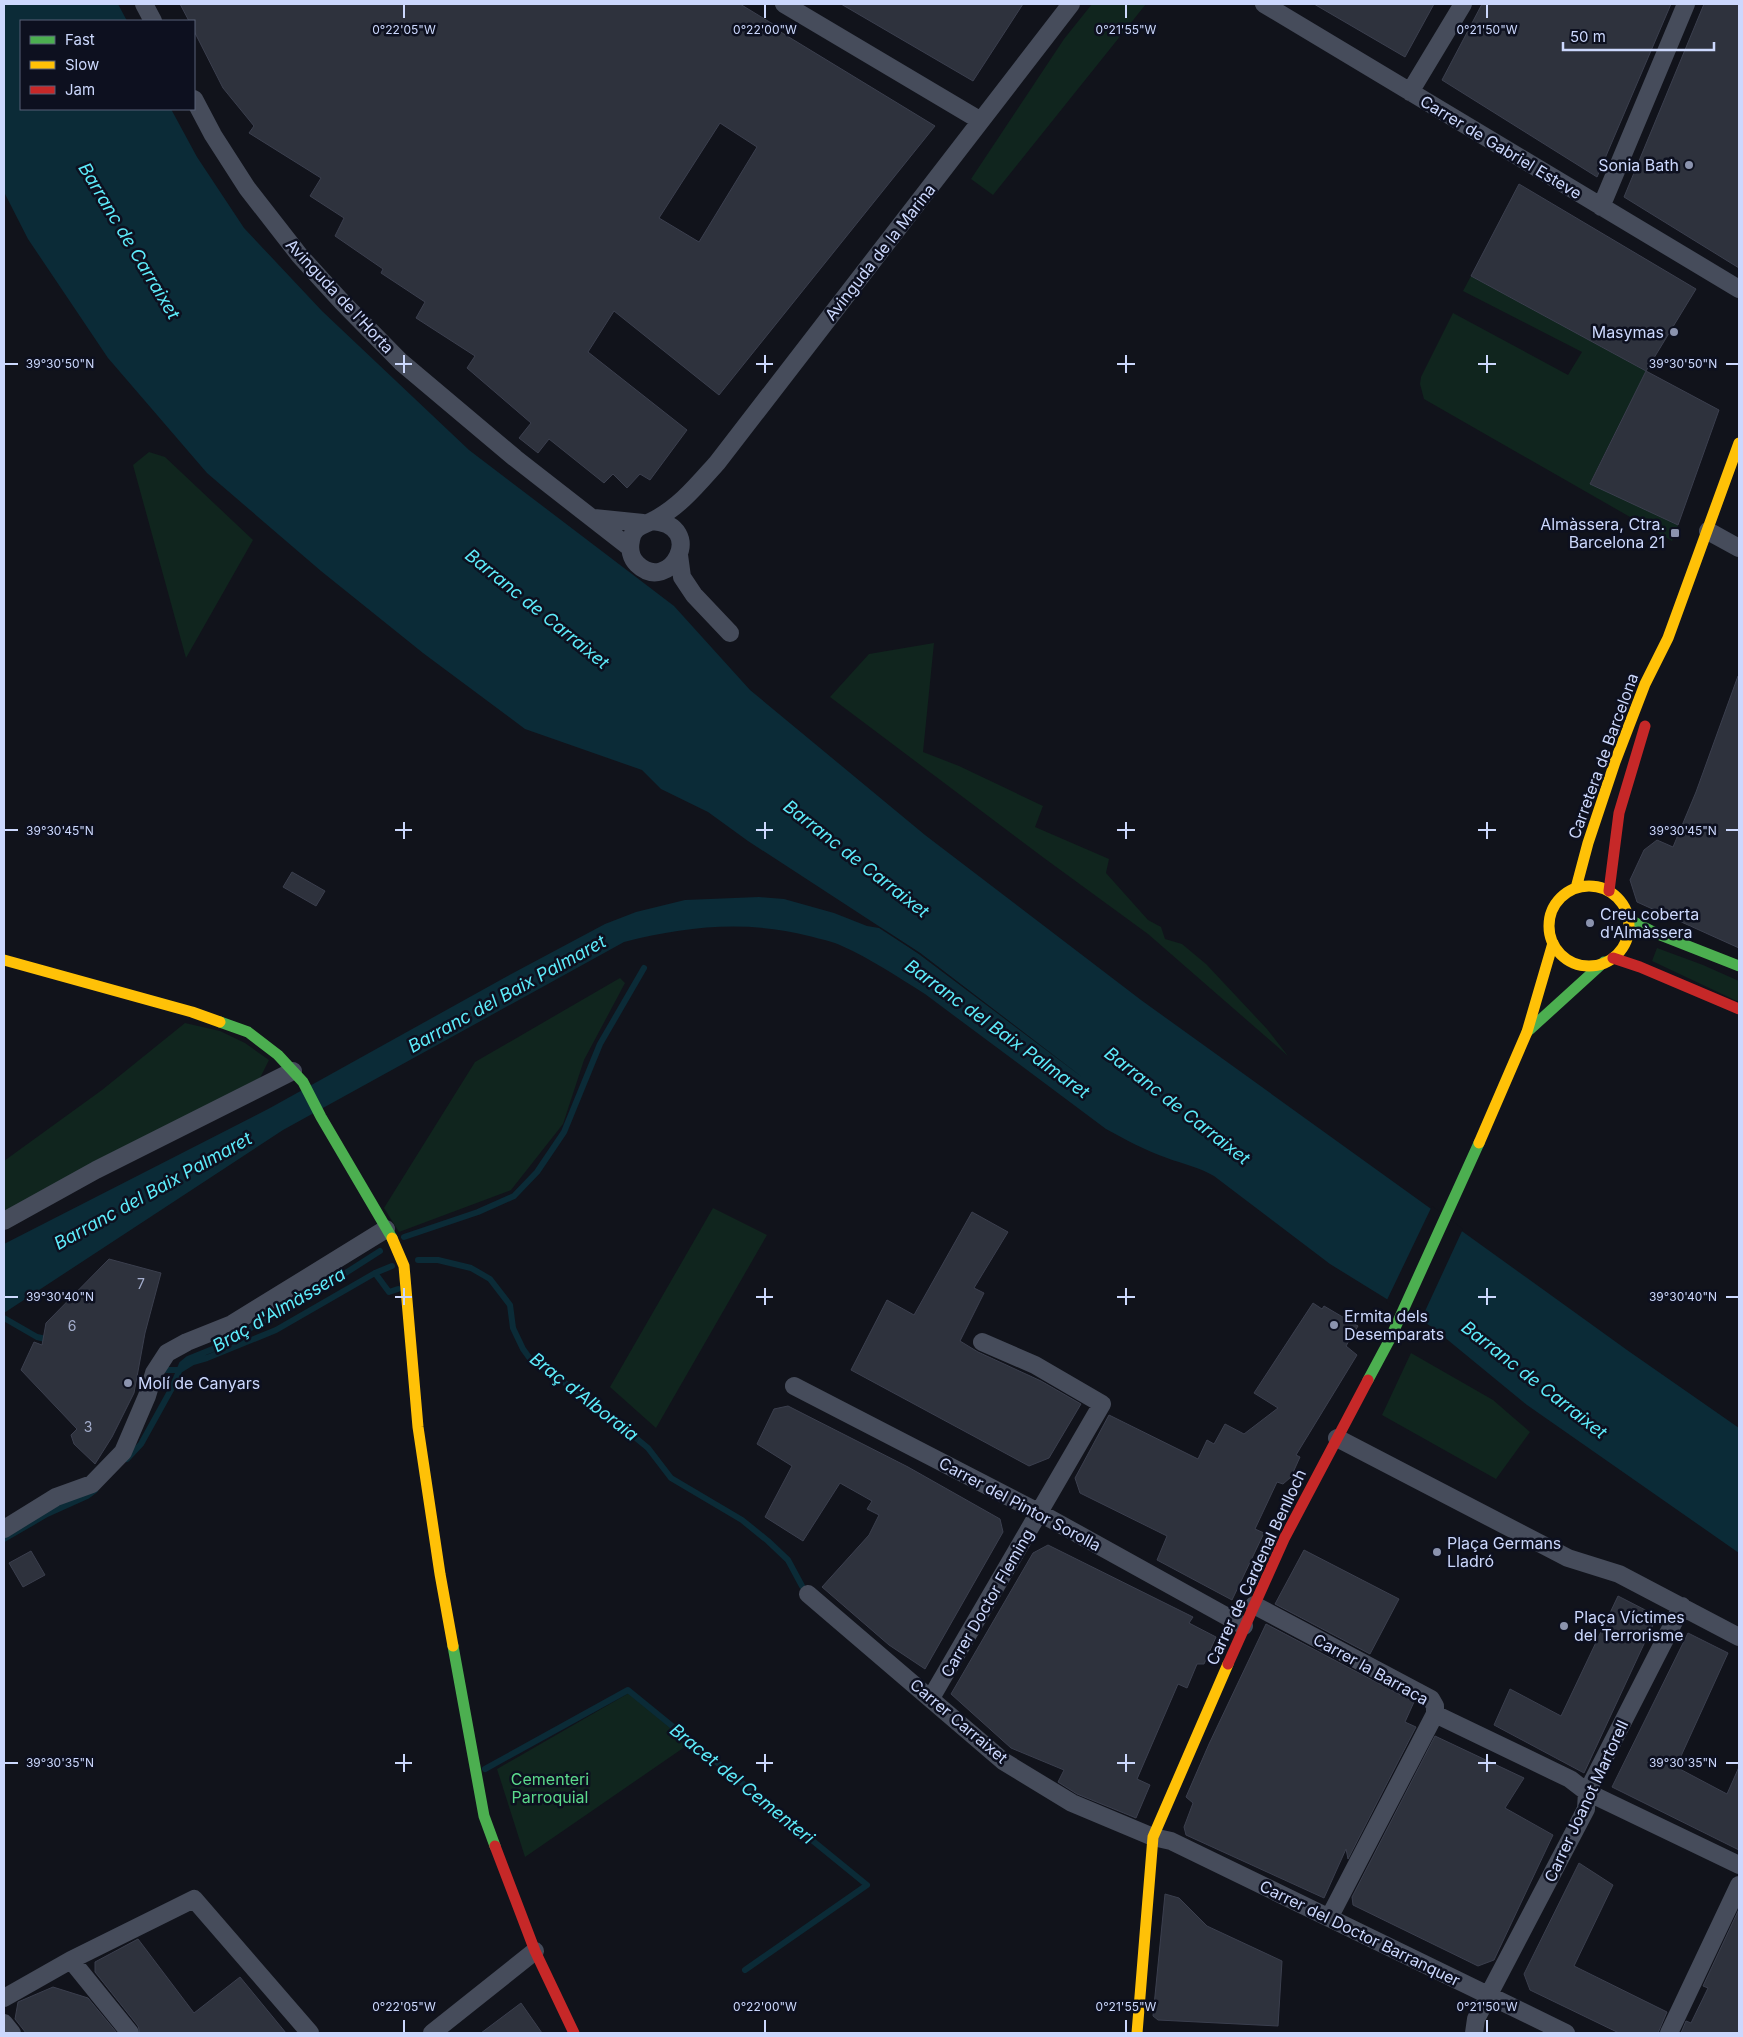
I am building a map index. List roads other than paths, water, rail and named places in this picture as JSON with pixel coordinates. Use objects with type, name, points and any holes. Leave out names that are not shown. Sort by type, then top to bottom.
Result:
[{"type":"main road","name":"Carretera de Barcelona","points":[[1576,888],[1588,843],[1615,762],[1645,684],[1668,638],[1739,443]]},
{"type":"main road","name":"Carretera de Barcelona","points":[[1656,689],[1668,638]]},
{"type":"main road","name":"Carretera de Barcelona","points":[[1609,891],[1619,814],[1648,718]]},
{"type":"main road","points":[[1526,1032],[1609,960],[1623,947],[1628,935],[1628,919],[1621,902],[1609,891],[1599,887],[1585,886],[1565,894],[1554,907],[1550,920],[1550,933],[1553,943],[1563,956],[1575,962],[1588,965],[1609,960],[1640,967],[1739,1009]]},
{"type":"main road","points":[[1628,919],[1655,933],[1739,966]]},
{"type":"main road","points":[[1526,1032],[1553,943]]},
{"type":"main road","points":[[4,960],[192,1012],[248,1032],[278,1054],[298,1076],[389,1234],[404,1266],[418,1427],[440,1574],[484,1816],[534,1950],[574,2033]]},
{"type":"main road","name":"Carrer de Cardenal Benlloch","points":[[1137,2033],[1153,1837],[1244,1626],[1284,1539],[1400,1317],[1452,1206],[1526,1032]]},
{"type":"street","points":[[144,4],[152,20]]},
{"type":"street","points":[[784,4],[981,121]]},
{"type":"street","name":"Avinguda de la Marina","points":[[648,522],[686,498],[717,463],[1071,4]]},
{"type":"street","name":"Carrer de Gabriel Esteve","points":[[1264,4],[1739,289]]},
{"type":"street","points":[[1410,92],[1463,4]]},
{"type":"street","points":[[1601,207],[1686,4]]},
{"type":"street","name":"Avinguda de l'Horta","points":[[195,101],[213,135],[247,188],[300,256],[342,302],[401,362],[514,458],[630,547]]},
{"type":"street","name":"Avinguda de la Marina","points":[[678,536],[686,498]]},
{"type":"street","points":[[593,518],[648,522],[662,521],[670,526],[678,536],[681,551],[671,566],[663,571],[656,572]]},
{"type":"street","points":[[648,522],[636,529],[631,537],[631,556],[636,564],[644,569],[656,572],[694,595]]},
{"type":"street","points":[[1708,531],[1739,548]]},
{"type":"street","points":[[679,555],[682,578],[694,595],[730,632]]},
{"type":"street","points":[[4,1221],[96,1170],[298,1076]]},
{"type":"street","points":[[4,1529],[56,1497],[92,1484],[123,1452],[147,1396],[154,1373],[167,1353],[187,1342],[232,1324],[389,1234]]},
{"type":"street","name":"Carrer Doctor Fleming","points":[[931,1698],[1102,1404],[1035,1365],[982,1342]]},
{"type":"street","name":"Carrer del Pintor Sorolla","points":[[794,1386],[1040,1513],[1244,1626]]},
{"type":"street","points":[[1337,1438],[1568,1558],[1619,1574],[1739,1637]]},
{"type":"street","name":"Carrer Carraixet","points":[[808,1594],[1003,1760],[1072,1804],[1153,1837]]},
{"type":"street","name":"Carrer la Barraca","points":[[1254,1605],[1431,1699],[1435,1714],[1570,1779],[1587,1792],[1739,1865]]},
{"type":"street","name":"Carrer Joanot Martorell","points":[[1474,2033],[1476,2019],[1586,1809],[1587,1792],[1682,1606]]},
{"type":"street","points":[[1329,1918],[1435,1714]]},
{"type":"street","name":"Carrer del Doctor Barranquer","points":[[1153,1837],[1171,1841],[1566,2033]]},
{"type":"street","points":[[1669,2033],[1739,1885]]},
{"type":"street","points":[[4,1998],[71,1960],[194,1899],[310,2033]]},
{"type":"street","points":[[432,2033],[534,1950]]},
{"type":"street","points":[[71,1960],[130,2033]]},
{"type":"street","points":[[4,2023],[12,2033]]},
{"type":"water","points":[[4,4],[118,4],[126,20],[20,20],[20,110],[172,110],[197,157],[244,228],[322,311],[469,450],[674,606],[750,690],[925,835],[1141,1000],[1627,1350],[1739,1428],[1739,1553],[1527,1405],[1432,1327],[1330,1264],[1214,1176],[1151,1152],[1106,1129],[925,994],[874,962],[834,943],[786,931],[762,928],[716,927],[671,932],[624,942],[283,1130],[4,1313],[4,1244],[270,1108],[605,924],[636,912],[685,900],[759,897],[784,899],[834,913],[867,926],[879,928],[919,954],[1082,1077],[920,953],[748,841],[708,812],[661,789],[642,770],[525,729],[423,653],[321,571],[207,473],[108,358],[28,239],[4,192]]},
{"type":"waterway","name":"Braç d'Almàssera","points":[[404,1237],[478,1212],[514,1196],[537,1172],[564,1132],[600,1044],[644,968]]},
{"type":"waterway","name":"Braç d'Almàssera","points":[[127,1459],[141,1444],[172,1388],[182,1364],[188,1359],[225,1344],[257,1324],[294,1306],[380,1251]]},
{"type":"waterway","name":"Braç d'Alboraia","points":[[418,1260],[438,1260],[471,1268],[490,1279],[510,1305],[513,1328],[523,1349],[531,1360],[590,1400],[648,1448],[671,1478],[742,1520],[768,1541],[788,1560],[802,1586]]},
{"type":"waterway","name":"Braç d'Alboraia","points":[[166,1370],[180,1370],[193,1362],[276,1330],[375,1273],[392,1266]]},
{"type":"waterway","name":"Bracet del Cementeri","points":[[375,1273],[389,1292],[398,1289]]},
{"type":"waterway","points":[[4,1318],[37,1337],[50,1340]]},
{"type":"waterway","points":[[4,1539],[47,1514],[87,1496],[95,1490]]},
{"type":"waterway","name":"Bracet del Cementeri","points":[[485,1769],[628,1690],[867,1885],[745,1970]]},
{"type":"place","name":"Sonia Bath","points":[[1689,165]]},
{"type":"place","name":"Masymas","points":[[1674,332]]},
{"type":"place","name":"Almàssera, Ctra. Barcelona 21","points":[[1675,533]]},
{"type":"place","name":"Creu coberta d'Almàssera","points":[[1590,923]]},
{"type":"place","name":"Ermita dels Desemparats","points":[[1334,1325]]},
{"type":"place","name":"Molí de Canyars","points":[[128,1383]]},
{"type":"place","name":"Plaça Germans Lladró","points":[[1437,1552]]},
{"type":"place","name":"Plaça Víctimes del Terrorisme","points":[[1564,1626]]},
{"type":"water label","name":"Barranc de Carraixet","points":[[129,241]]},
{"type":"water label","name":"Barranc de Carraixet","points":[[537,609]]},
{"type":"water label","name":"Barranc de Carraixet","points":[[856,859]]},
{"type":"water label","name":"Barranc del Baix Palmaret","points":[[507,994]]},
{"type":"water label","name":"Barranc del Baix Palmaret","points":[[997,1029]]},
{"type":"water label","name":"Barranc de Carraixet","points":[[1177,1106]]},
{"type":"water label","name":"Barranc del Baix Palmaret","points":[[153,1191]]},
{"type":"water label","name":"Barranc de Carraixet","points":[[1534,1380]]},
{"type":"park label","name":"Cementeri Parroquial","points":[[550,1788]]}]
